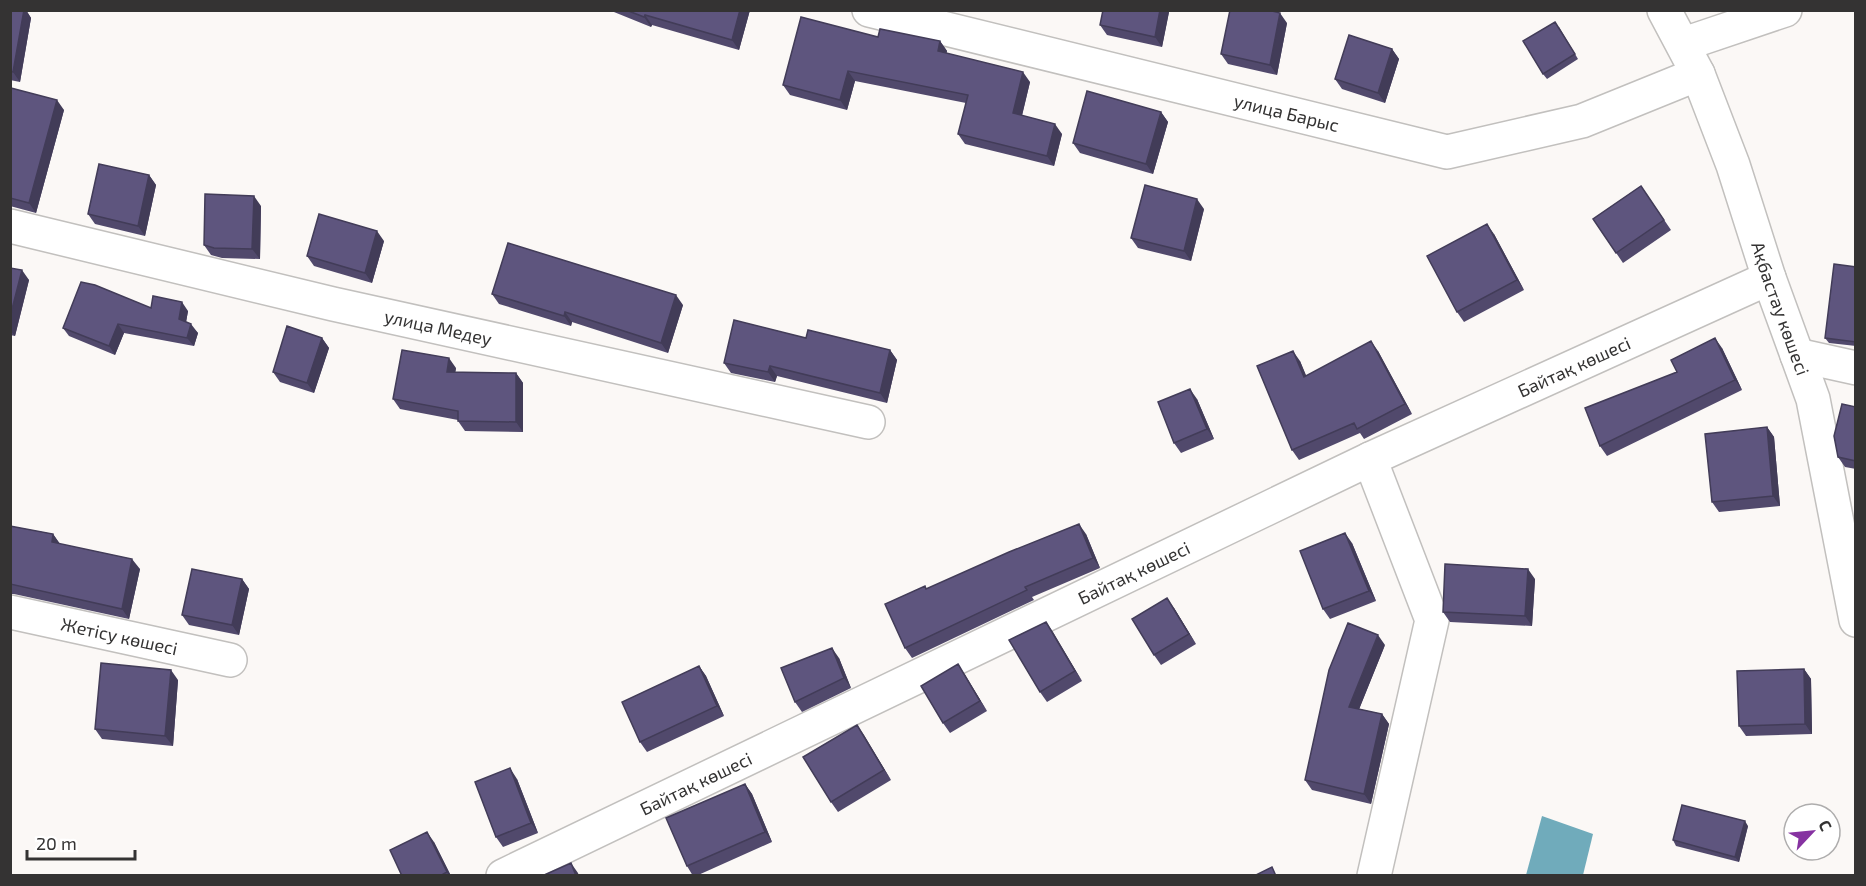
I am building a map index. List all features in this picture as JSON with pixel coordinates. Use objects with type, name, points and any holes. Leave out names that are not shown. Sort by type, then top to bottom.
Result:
[{"type":"street","name":"улица Барыс","points":[[869,10],[1447,152],[1582,121],[1698,74]]},
{"type":"street","name":"Ақбастау көшесі","points":[[1664,10],[1698,74],[1733,165],[1768,278],[1813,399],[1856,620]]},
{"type":"street","points":[[1684,44],[1785,10]]},
{"type":"street","name":"улица Медеу","points":[[10,226],[333,304],[868,422]]},
{"type":"street","name":"Байтақ көшесі","points":[[503,876],[1370,459],[1768,278]]},
{"type":"street","points":[[1797,355],[1856,368]]},
{"type":"street","points":[[1370,459],[1432,620],[1374,876]]},
{"type":"street","name":"Жетісу көшесі","points":[[10,612],[230,660]]},
{"type":"water","points":[[1542,816],[1593,834],[1583,875],[1526,875]]},
{"type":"building","points":[[10,10],[24,10],[13,72],[10,71]]},
{"type":"building","points":[[626,10],[740,10],[732,40],[645,15],[644,17]]},
{"type":"building","points":[[1103,10],[1160,10],[1155,37],[1100,25]]},
{"type":"building","points":[[1230,10],[1268,10],[1280,13],[1270,65],[1221,54]]},
{"type":"building","points":[[801,17],[878,37],[880,29],[940,41],[938,51],[1023,72],[1013,113],[1055,124],[1047,156],[958,134],[968,95],[848,71],[840,100],[783,85]]},
{"type":"building","points":[[1555,22],[1575,54],[1543,74],[1523,41]]},
{"type":"building","points":[[1349,35],[1392,49],[1378,93],[1335,79]]},
{"type":"building","points":[[11,88],[57,100],[29,203],[10,198]]},
{"type":"building","points":[[1087,91],[1161,112],[1146,164],[1073,143]]},
{"type":"building","points":[[99,164],[149,175],[138,226],[88,214]]},
{"type":"building","points":[[1145,185],[1197,199],[1184,251],[1131,238]]},
{"type":"building","points":[[1641,186],[1664,220],[1616,253],[1593,219]]},
{"type":"building","points":[[205,194],[254,196],[252,249],[214,248],[204,245]]},
{"type":"building","points":[[319,214],[377,231],[365,273],[307,256]]},
{"type":"building","points":[[1487,224],[1517,280],[1457,312],[1427,256]]},
{"type":"building","points":[[508,243],[676,295],[661,343],[565,312],[564,316],[492,294]]},
{"type":"building","points":[[1834,264],[1856,267],[1856,342],[1825,338]]},
{"type":"building","points":[[10,268],[22,270],[10,317]]},
{"type":"building","points":[[81,282],[95,285],[151,308],[153,296],[182,302],[179,319],[191,324],[187,338],[118,324],[109,346],[63,328]]},
{"type":"building","points":[[734,320],[806,338],[808,330],[890,350],[880,393],[770,366],[768,372],[724,363]]},
{"type":"building","points":[[287,326],[322,338],[307,383],[273,372]]},
{"type":"building","points":[[1715,338],[1735,380],[1600,446],[1585,408],[1677,372],[1671,360]]},
{"type":"building","points":[[1371,341],[1405,404],[1357,429],[1354,423],[1292,450],[1257,366],[1293,351],[1304,377]]},
{"type":"building","points":[[402,350],[449,358],[447,372],[516,373],[516,422],[458,421],[458,411],[393,399]]},
{"type":"building","points":[[1190,389],[1207,429],[1174,443],[1158,402]]},
{"type":"building","points":[[1842,404],[1856,407],[1856,461],[1838,457],[1834,436]]},
{"type":"building","points":[[1767,427],[1773,496],[1712,502],[1705,434]]},
{"type":"building","points":[[1079,524],[1093,558],[1025,587],[1027,590],[905,648],[885,604]]},
{"type":"building","points":[[10,526],[53,534],[52,542],[132,559],[122,609],[10,584]]},
{"type":"building","points":[[1345,533],[1369,591],[1323,609],[1300,551]]},
{"type":"building","points":[[1445,564],[1528,569],[1525,616],[1443,612]]},
{"type":"building","points":[[192,569],[242,579],[232,625],[182,615]]},
{"type":"building","points":[[1167,598],[1189,634],[1154,655],[1132,619]]},
{"type":"building","points":[[1046,622],[1075,671],[1040,692],[1009,640]]},
{"type":"building","points":[[1348,623],[1378,635],[1349,707],[1382,714],[1364,794],[1305,780],[1329,670]]},
{"type":"building","points":[[832,648],[844,678],[795,702],[781,668]]},
{"type":"building","points":[[101,663],[171,670],[165,736],[95,729]]},
{"type":"building","points":[[958,664],[980,701],[943,723],[921,686]]},
{"type":"building","points":[[699,666],[717,706],[640,742],[622,702]]},
{"type":"building","points":[[1804,669],[1805,724],[1739,726],[1737,671]]},
{"type":"building","points":[[857,725],[884,770],[831,802],[803,757]]},
{"type":"building","points":[[510,768],[531,823],[496,837],[475,782]]},
{"type":"building","points":[[745,784],[765,832],[687,866],[666,818]]},
{"type":"building","points":[[1682,805],[1745,821],[1735,857],[1673,840]]},
{"type":"building","points":[[427,832],[447,872],[440,876],[402,876],[390,850]]},
{"type":"building","points":[[571,863],[576,876],[542,876]]},
{"type":"building","points":[[1272,867],[1276,876],[1254,876]]}]
